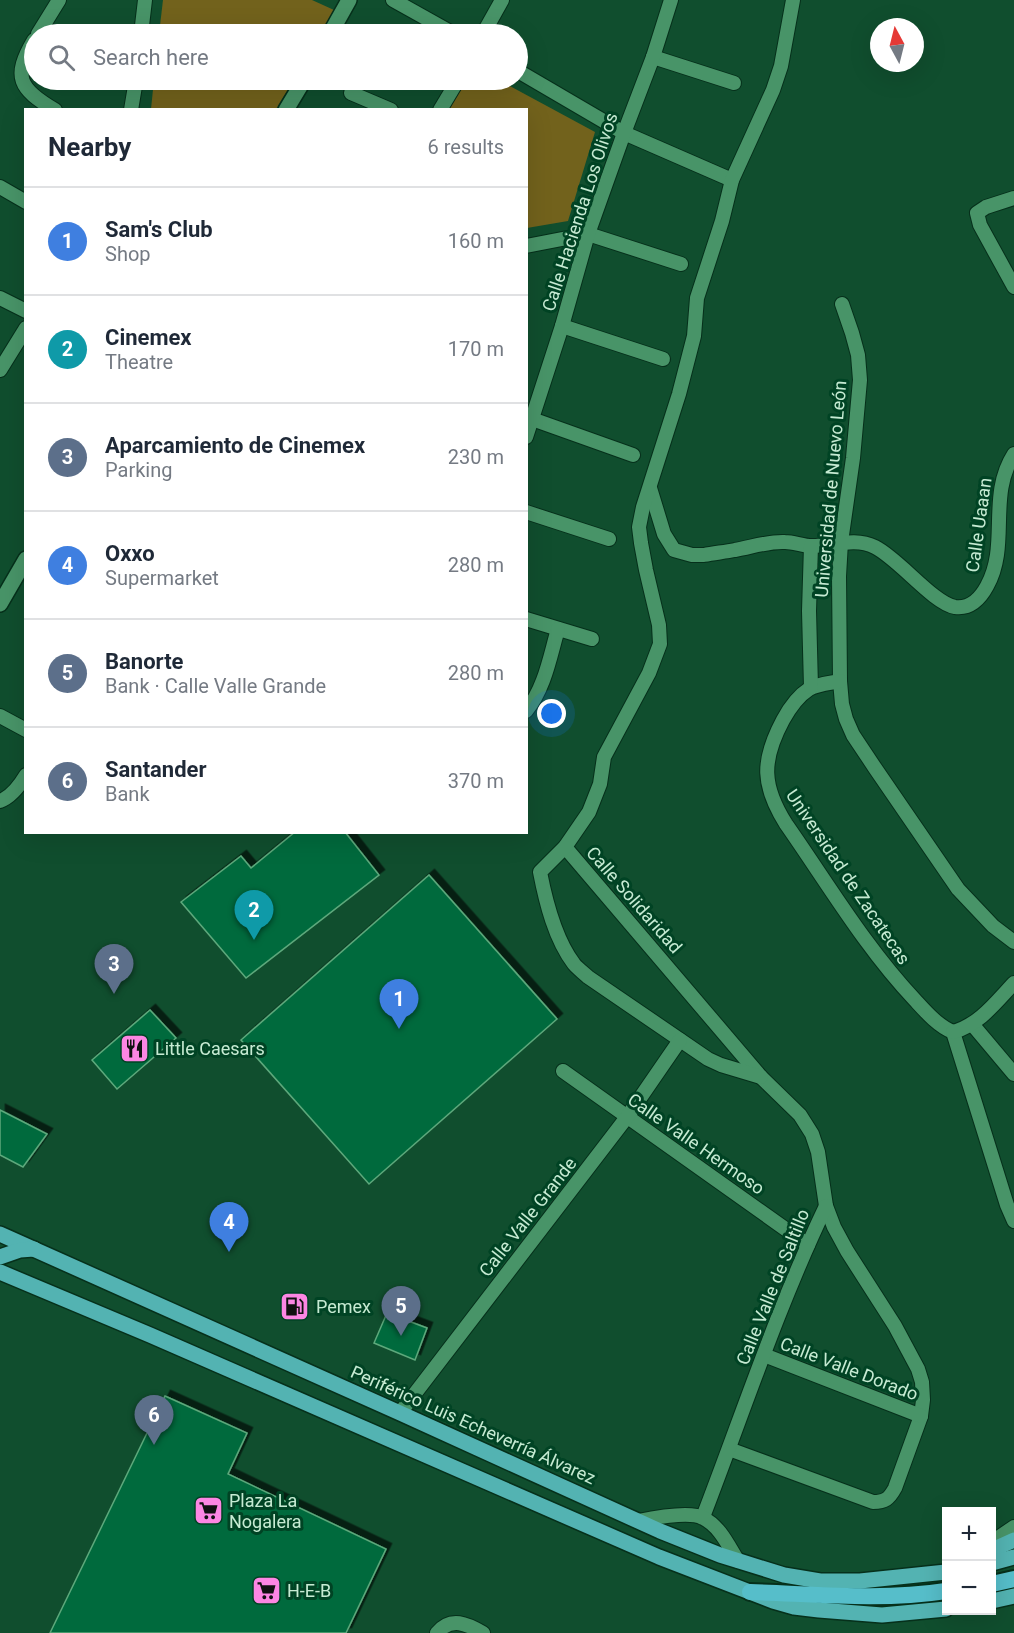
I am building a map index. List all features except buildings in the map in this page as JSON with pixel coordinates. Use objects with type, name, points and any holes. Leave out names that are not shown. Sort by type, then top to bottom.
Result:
[{"type":"highway","points":[[996,1583],[1014,1579]]},
{"type":"highway","points":[[750,1592],[871,1597],[942,1593]]},
{"type":"main road","name":"Periférico Luis Echeverría Álvarez","points":[[0,1234],[692,1545],[784,1575],[820,1581],[913,1577],[942,1571]]},
{"type":"main road","points":[[0,1257],[20,1250],[34,1249]]},
{"type":"main road","points":[[0,1272],[659,1557],[773,1601],[794,1607],[849,1614],[882,1615],[942,1609]]},
{"type":"main road","points":[[996,1548],[1014,1540]]},
{"type":"main road","points":[[996,1562],[1014,1557]]},
{"type":"main road","points":[[996,1601],[1014,1596]]},
{"type":"street","points":[[44,24],[59,0]]},
{"type":"street","points":[[142,24],[145,0]]},
{"type":"street","points":[[336,24],[350,0]]},
{"type":"street","points":[[393,0],[436,24]]},
{"type":"street","points":[[489,24],[502,0]]},
{"type":"street","name":"Calle Hacienda Los Olivos","points":[[528,430],[562,326],[588,234],[653,57],[671,0]]},
{"type":"street","name":"Calle Solidaridad","points":[[761,1077],[565,848],[592,806],[600,784],[604,757],[649,673],[660,644],[659,625],[639,527],[643,507],[679,394],[694,336],[697,298],[722,221],[732,180],[777,78],[793,0]]},
{"type":"street","points":[[653,57],[734,83]]},
{"type":"street","points":[[24,60],[21,67],[24,83]]},
{"type":"street","points":[[528,77],[624,133],[732,180]]},
{"type":"street","points":[[28,90],[38,100],[52,108]]},
{"type":"street","points":[[131,108],[134,90]]},
{"type":"street","points":[[287,108],[298,90]]},
{"type":"street","points":[[441,108],[452,90]]},
{"type":"street","points":[[351,93],[386,108]]},
{"type":"street","points":[[0,187],[24,201]]},
{"type":"street","points":[[1014,198],[977,213],[980,225],[1014,287]]},
{"type":"street","points":[[528,246],[588,234],[681,264]]},
{"type":"street","points":[[0,298],[24,310]]},
{"type":"street","name":"Universidad de Nuevo León","points":[[842,304],[858,355],[860,380],[838,576],[840,681],[846,719],[853,735],[958,889],[993,926],[1014,942]]},
{"type":"street","points":[[562,326],[663,359]]},
{"type":"street","points":[[0,370],[24,331]]},
{"type":"street","points":[[532,419],[633,455]]},
{"type":"street","name":"Calle Uaaan","points":[[650,488],[664,534],[674,550],[692,555],[704,555],[785,542],[811,546],[856,542],[874,546],[890,556],[947,604],[956,607],[968,606],[982,595],[993,572],[998,540],[1000,491],[1007,465],[1014,455]]},
{"type":"street","points":[[528,513],[609,539]]},
{"type":"street","points":[[811,546],[809,611],[811,687],[840,681]]},
{"type":"street","points":[[0,604],[24,562]]},
{"type":"street","points":[[528,620],[592,639]]},
{"type":"street","points":[[528,708],[534,701],[543,679],[558,629]]},
{"type":"street","name":"Universidad de Zacatecas","points":[[811,687],[799,697],[785,715],[774,737],[768,756],[767,774],[773,801],[786,824],[860,933],[894,978],[932,1018],[945,1029],[953,1032]]},
{"type":"street","points":[[0,716],[24,729]]},
{"type":"street","points":[[0,801],[4,801],[13,793],[24,778]]},
{"type":"street","name":"Calle Valle de Saltillo","points":[[565,848],[540,872],[558,933],[575,965],[588,978],[708,1059],[761,1077],[800,1115],[812,1134],[818,1152],[826,1206],[764,1355],[703,1518]]},
{"type":"street","points":[[1014,983],[972,1024],[953,1032],[1014,1221]]},
{"type":"street","points":[[972,1024],[1014,1074]]},
{"type":"street","name":"Calle Valle Grande","points":[[400,1413],[627,1117],[680,1040]]},
{"type":"street","name":"Calle Valle Hermoso","points":[[563,1071],[808,1245]]},
{"type":"street","points":[[729,1449],[873,1502],[883,1502],[890,1498],[895,1488],[921,1416],[922,1382],[918,1369],[895,1326],[847,1251],[826,1206]]},
{"type":"street","name":"Calle Valle Dorado","points":[[764,1355],[921,1416]]},
{"type":"street","points":[[638,1521],[688,1515],[703,1518],[716,1527],[738,1561]]},
{"type":"street","points":[[996,1539],[1014,1527]]},
{"type":"street","points":[[437,1633],[450,1623],[461,1624],[483,1633]]},
{"type":"shaded area","points":[[163,0],[312,0],[334,10],[326,24],[160,24]]},
{"type":"shaded area","points":[[153,90],[288,90],[277,108],[151,108]]},
{"type":"shaded area","points":[[458,90],[517,90],[595,132],[568,221],[528,228],[528,108],[446,108]]},
{"type":"place","name":"Cinemex","points":[[254,940]]},
{"type":"place","name":"Aparcamiento de Cinemex","points":[[114,994]]},
{"type":"place","name":"Sam's Club","points":[[399,1029]]},
{"type":"place","name":"Little Caesars","points":[[134,1049]]},
{"type":"place","name":"Oxxo","points":[[229,1252]]},
{"type":"place","name":"Pemex","points":[[295,1307]]},
{"type":"place","name":"Banorte","points":[[401,1336]]},
{"type":"place","name":"Santander","points":[[154,1445]]},
{"type":"place","name":"Plaza La Nogalera","points":[[208,1511]]},
{"type":"place","name":"H-E-B","points":[[266,1591]]}]
